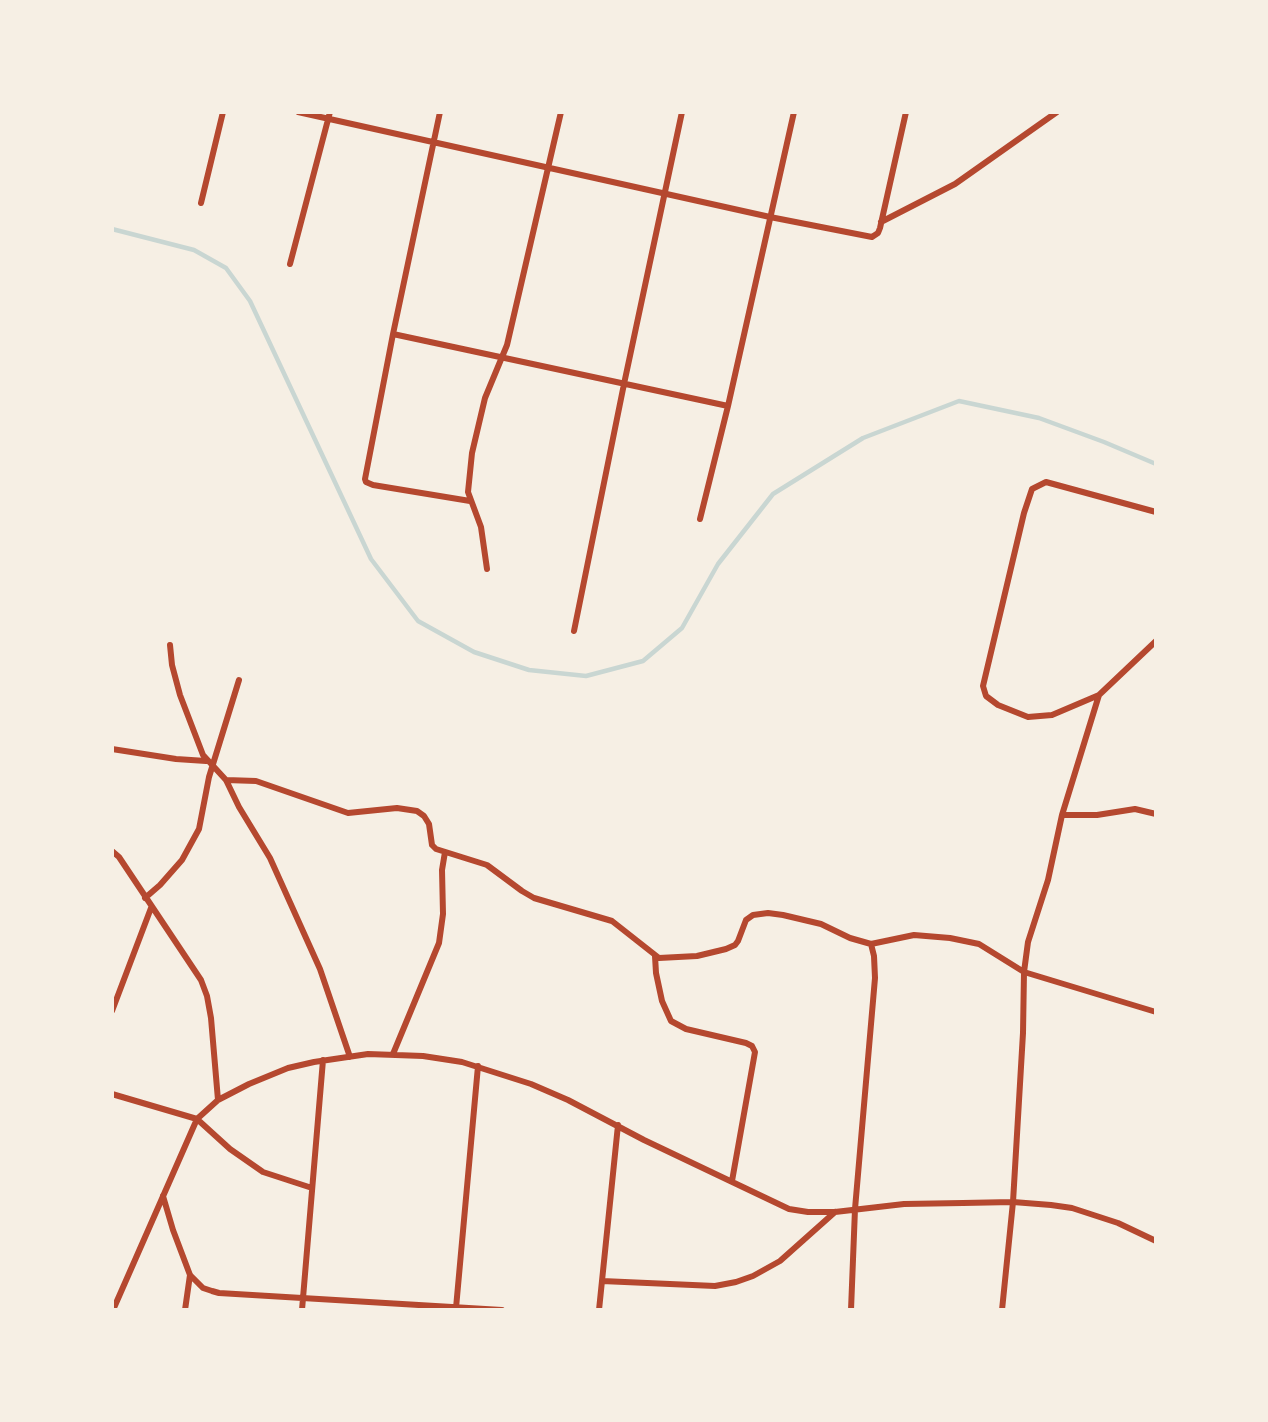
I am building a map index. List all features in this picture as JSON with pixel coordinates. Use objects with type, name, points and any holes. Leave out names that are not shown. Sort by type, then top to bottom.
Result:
[{"type":"street","points":[[201,203],[223,112]]},
{"type":"street","points":[[298,112],[329,116],[664,194],[872,237],[878,233],[881,222],[906,112]]},
{"type":"street","points":[[440,112],[365,475],[366,482],[373,485],[470,501]]},
{"type":"street","points":[[486,569],[481,527],[470,501],[468,482],[472,453],[485,398],[503,358],[561,112]]},
{"type":"street","points":[[574,631],[682,112]]},
{"type":"street","points":[[700,519],[728,406],[794,112]]},
{"type":"street","points":[[881,222],[955,184],[1057,112]]},
{"type":"street","points":[[290,264],[329,116]]},
{"type":"street","points":[[393,334],[728,406]]},
{"type":"street","points":[[1155,512],[1046,482],[1032,489],[1027,500],[983,686],[986,696],[998,705],[1028,717],[1052,715],[1099,695],[1155,641]]},
{"type":"street","points":[[170,645],[172,665],[180,694],[198,745],[206,761],[226,780],[239,807],[270,858],[320,969],[350,1056]]},
{"type":"street","points":[[145,898],[173,872],[195,837],[239,680]]},
{"type":"street","points":[[1002,1310],[1013,1202],[1023,1033],[1024,972],[1028,942],[1048,880],[1062,815],[1099,695]]},
{"type":"street","points":[[112,749],[176,759],[206,761]]},
{"type":"street","points":[[226,780],[256,781],[348,813],[397,808],[417,811],[429,824],[434,848],[487,865],[534,898],[612,921],[655,956],[664,959],[688,957],[730,948],[738,941],[749,917],[768,913],[799,917],[871,944],[914,935],[950,938],[979,944],[1024,972],[1155,1012]]},
{"type":"street","points":[[1062,815],[1097,815],[1135,809],[1155,814]]},
{"type":"street","points":[[112,851],[119,857],[201,980],[211,1018],[218,1101]]},
{"type":"street","points":[[393,1054],[440,943],[442,870],[445,852]]},
{"type":"street","points":[[112,1011],[151,908]]},
{"type":"street","points":[[851,1310],[855,1209],[875,978],[871,944]]},
{"type":"street","points":[[655,956],[662,1001],[671,1021],[686,1029],[746,1043],[752,1046],[755,1052],[732,1181]]},
{"type":"street","points":[[113,1310],[197,1119],[218,1101],[249,1084],[288,1068],[350,1056],[393,1054],[423,1056],[478,1066],[568,1100],[789,1209],[835,1212],[904,1204],[1013,1202],[1072,1208],[1118,1223],[1155,1241]]},
{"type":"street","points":[[302,1310],[323,1060]]},
{"type":"street","points":[[456,1308],[478,1066]]},
{"type":"street","points":[[112,1094],[197,1119],[230,1149],[263,1172],[312,1188]]},
{"type":"street","points":[[599,1310],[618,1125]]},
{"type":"street","points":[[163,1196],[190,1275],[203,1288],[219,1293],[502,1310]]},
{"type":"street","points":[[602,1281],[716,1286],[736,1282],[753,1276],[780,1261],[835,1212]]},
{"type":"street","points":[[185,1310],[190,1275]]},
{"type":"waterway","points":[[112,229],[194,250],[226,268],[250,301],[371,559],[418,621],[474,652],[529,670],[586,676],[643,661],[682,628],[718,564],[773,494],[863,438],[959,401],[1039,418],[1156,464]]}]
